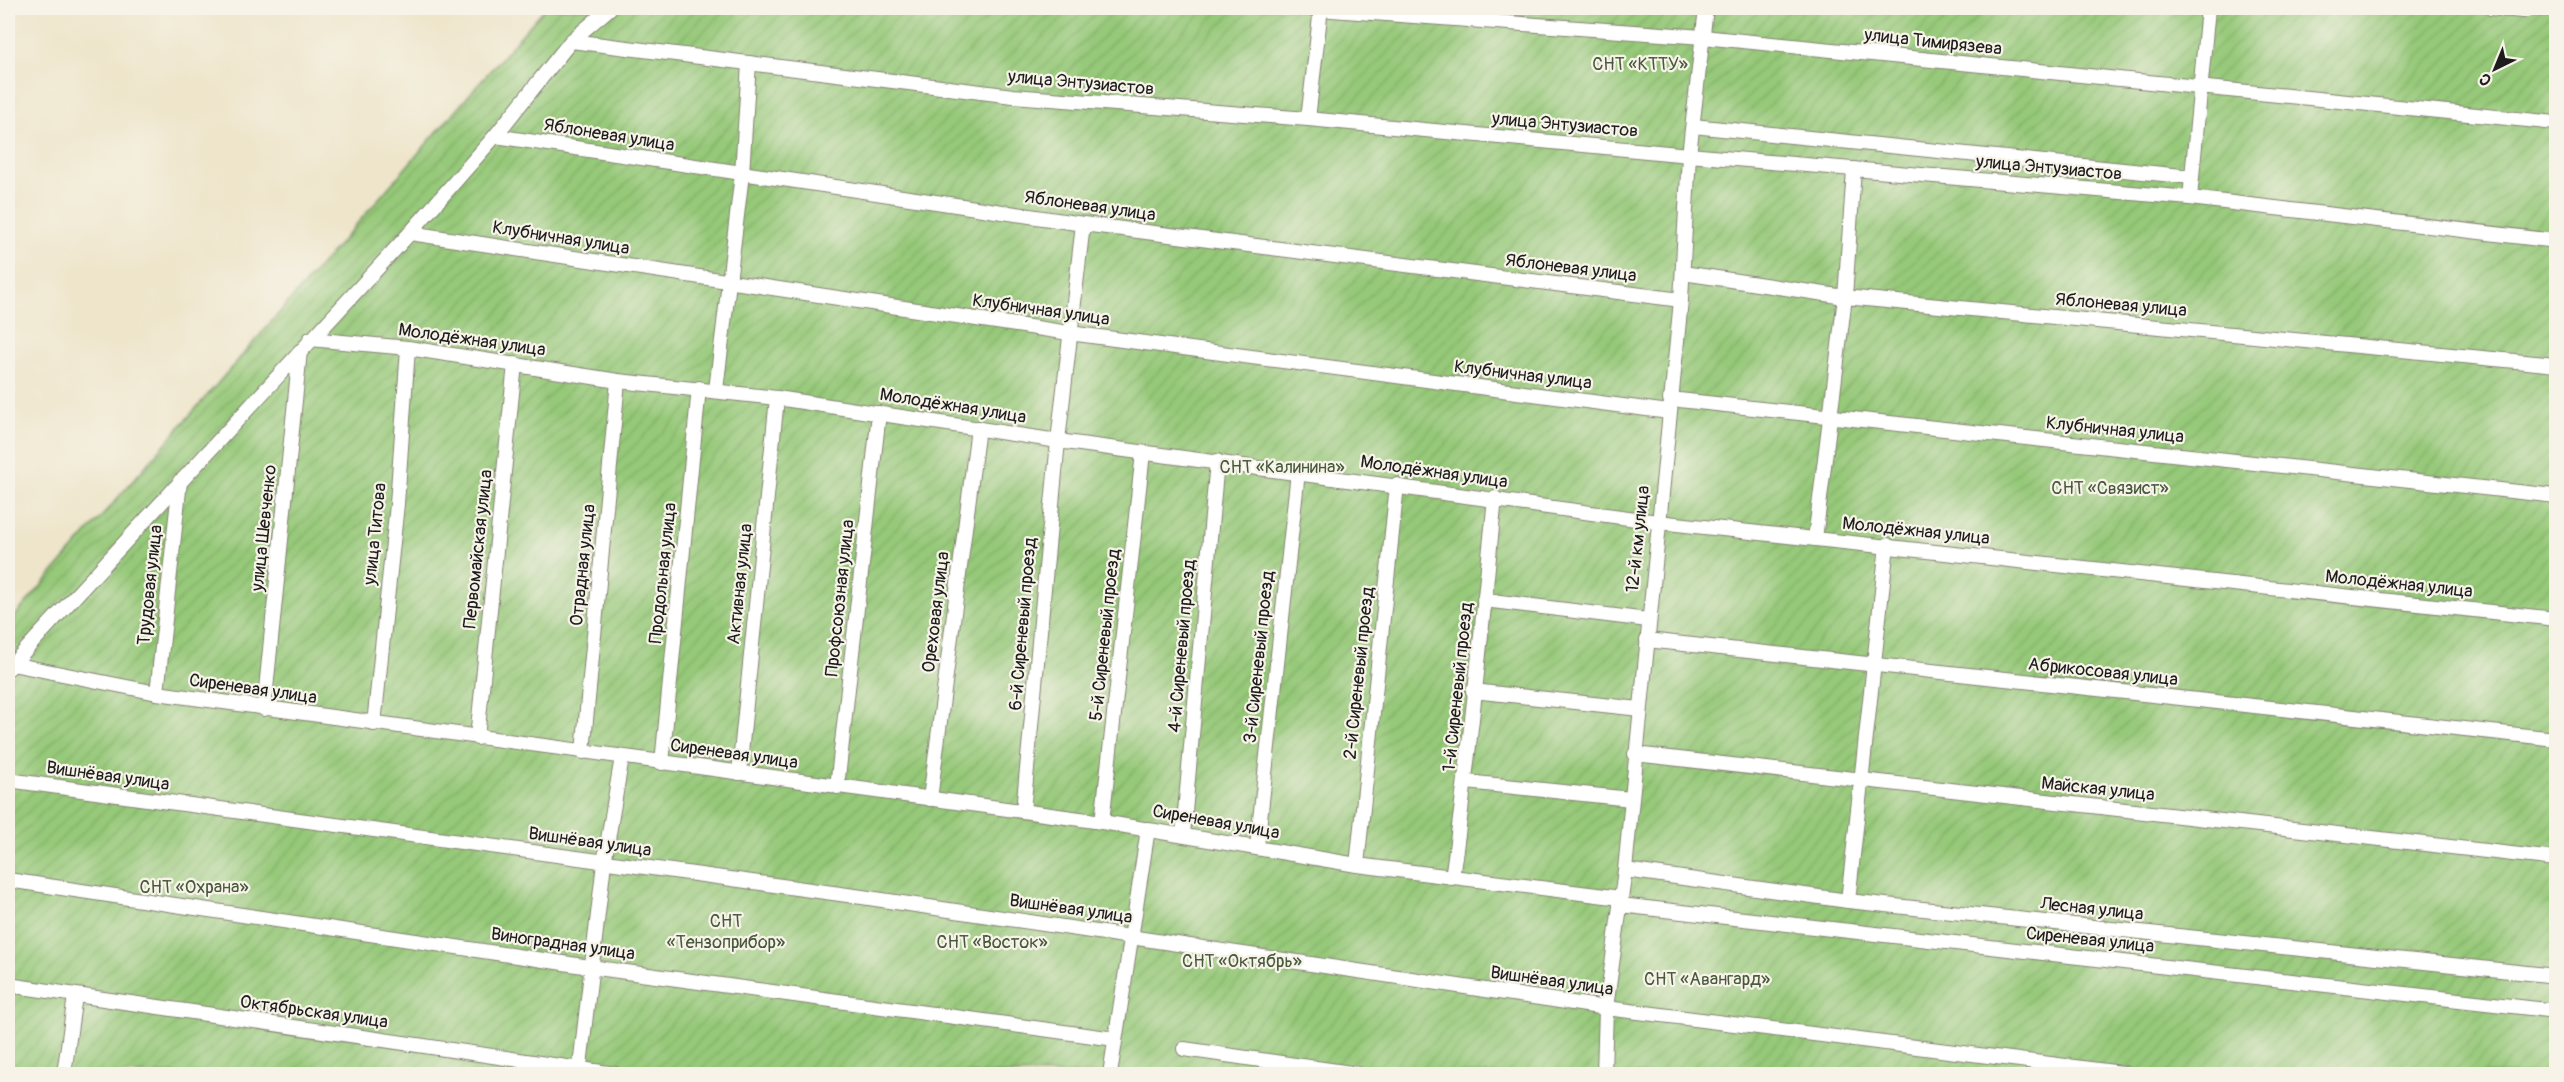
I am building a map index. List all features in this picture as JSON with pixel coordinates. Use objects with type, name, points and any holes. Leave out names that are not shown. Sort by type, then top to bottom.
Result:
[{"type":"street","points":[[10,667],[410,233],[495,136],[571,42],[610,8]]},
{"type":"street","name":"улица Тимирязева","points":[[1304,8],[1703,37],[2556,123]]},
{"type":"street","points":[[1308,119],[1321,8]]},
{"type":"street","name":"12-й км улица","points":[[1604,1074],[1606,1008],[1625,870],[1681,300],[1689,155],[1706,8]]},
{"type":"street","points":[[2190,198],[2208,8]]},
{"type":"street","points":[[2492,8],[2523,11],[2533,8]]},
{"type":"street","name":"улица Энтузиастов","points":[[571,42],[1012,96],[1308,119],[1689,155],[2190,198],[2556,241]]},
{"type":"street","points":[[716,390],[742,174],[749,63]]},
{"type":"street","points":[[1693,126],[2192,177]]},
{"type":"street","name":"Яблоневая улица","points":[[495,136],[1083,224],[1681,300]]},
{"type":"street","points":[[1815,539],[1828,417],[1845,297],[1854,169]]},
{"type":"street","name":"6-й Сиреневый проезд","points":[[1023,811],[1069,333],[1083,224]]},
{"type":"street","name":"Клубничная улица","points":[[410,233],[1069,333],[1669,405],[1828,417],[2556,496]]},
{"type":"street","name":"Яблоневая улица","points":[[1683,273],[1845,297],[2556,365]]},
{"type":"street","name":"Молодёжная улица","points":[[310,339],[408,348],[618,381],[777,398],[1143,453],[1495,498],[1658,522],[2556,619]]},
{"type":"street","name":"улица Титова","points":[[374,724],[397,504],[408,348]]},
{"type":"street","name":"улица Шевченко","points":[[264,709],[300,351]]},
{"type":"street","name":"Первомайская улица","points":[[477,738],[515,364]]},
{"type":"street","name":"Отрадная улица","points":[[583,753],[618,381]]},
{"type":"street","name":"Продольная улица","points":[[662,763],[699,388]]},
{"type":"street","name":"Активная улица","points":[[739,773],[777,398]]},
{"type":"street","name":"Профсоюзная улица","points":[[837,787],[879,413]]},
{"type":"street","name":"Ореховая улица","points":[[930,799],[978,428]]},
{"type":"street","name":"5-й Сиреневый проезд","points":[[1102,822],[1143,453]]},
{"type":"street","name":"4-й Сиреневый проезд","points":[[1183,834],[1217,461]]},
{"type":"street","name":"3-й Сиреневый проезд","points":[[1257,847],[1298,472]]},
{"type":"street","name":"Трудовая улица","points":[[157,693],[180,481]]},
{"type":"street","name":"2-й Сиреневый проезд","points":[[1357,865],[1397,485]]},
{"type":"street","name":"1-й Сиреневый проезд","points":[[1452,878],[1466,782],[1473,691],[1495,498]]},
{"type":"street","points":[[1848,901],[1860,780],[1876,665],[1887,545]]},
{"type":"street","points":[[1485,600],[1648,620]]},
{"type":"street","name":"Абрикосовая улица","points":[[1647,640],[2556,739]]},
{"type":"street","name":"Сиреневая улица","points":[[10,667],[264,709],[1102,822],[1357,865],[1620,901],[2556,1011]]},
{"type":"street","points":[[1473,691],[1640,709]]},
{"type":"street","name":"Майская улица","points":[[1635,754],[2556,859]]},
{"type":"street","points":[[580,1072],[590,967],[604,862],[622,758]]},
{"type":"street","name":"Вишнёвая улица","points":[[8,780],[862,897],[1606,1008],[2130,1074]]},
{"type":"street","points":[[1466,782],[1631,799]]},
{"type":"street","points":[[1110,1074],[1148,829]]},
{"type":"street","name":"Лесная улица","points":[[1625,870],[1848,901],[2556,976]]},
{"type":"street","name":"Виноградная улица","points":[[8,880],[590,967],[1115,1039]]},
{"type":"street","name":"Октябрьская улица","points":[[8,985],[580,1072],[615,1074]]},
{"type":"street","points":[[64,1074],[75,996]]},
{"type":"street","points":[[1184,1048],[1358,1074]]},
{"type":"green space","points":[[545,8],[2556,8],[2556,1074],[8,1074],[8,624]]},
{"type":"park label","name":"СНТ «КТТУ»","points":[[1640,64]]},
{"type":"park label","name":"СНТ «Калинина»","points":[[1282,467]]},
{"type":"park label","name":"СНТ «Связист»","points":[[2110,488]]},
{"type":"park label","name":"СНТ «Охрана»","points":[[194,887]]},
{"type":"park label","name":"СНТ «Тензоприбор»","points":[[726,931]]},
{"type":"park label","name":"СНТ «Восток»","points":[[992,942]]},
{"type":"park label","name":"СНТ «Октябрь»","points":[[1242,961]]},
{"type":"park label","name":"СНТ «Авангард»","points":[[1707,979]]}]
